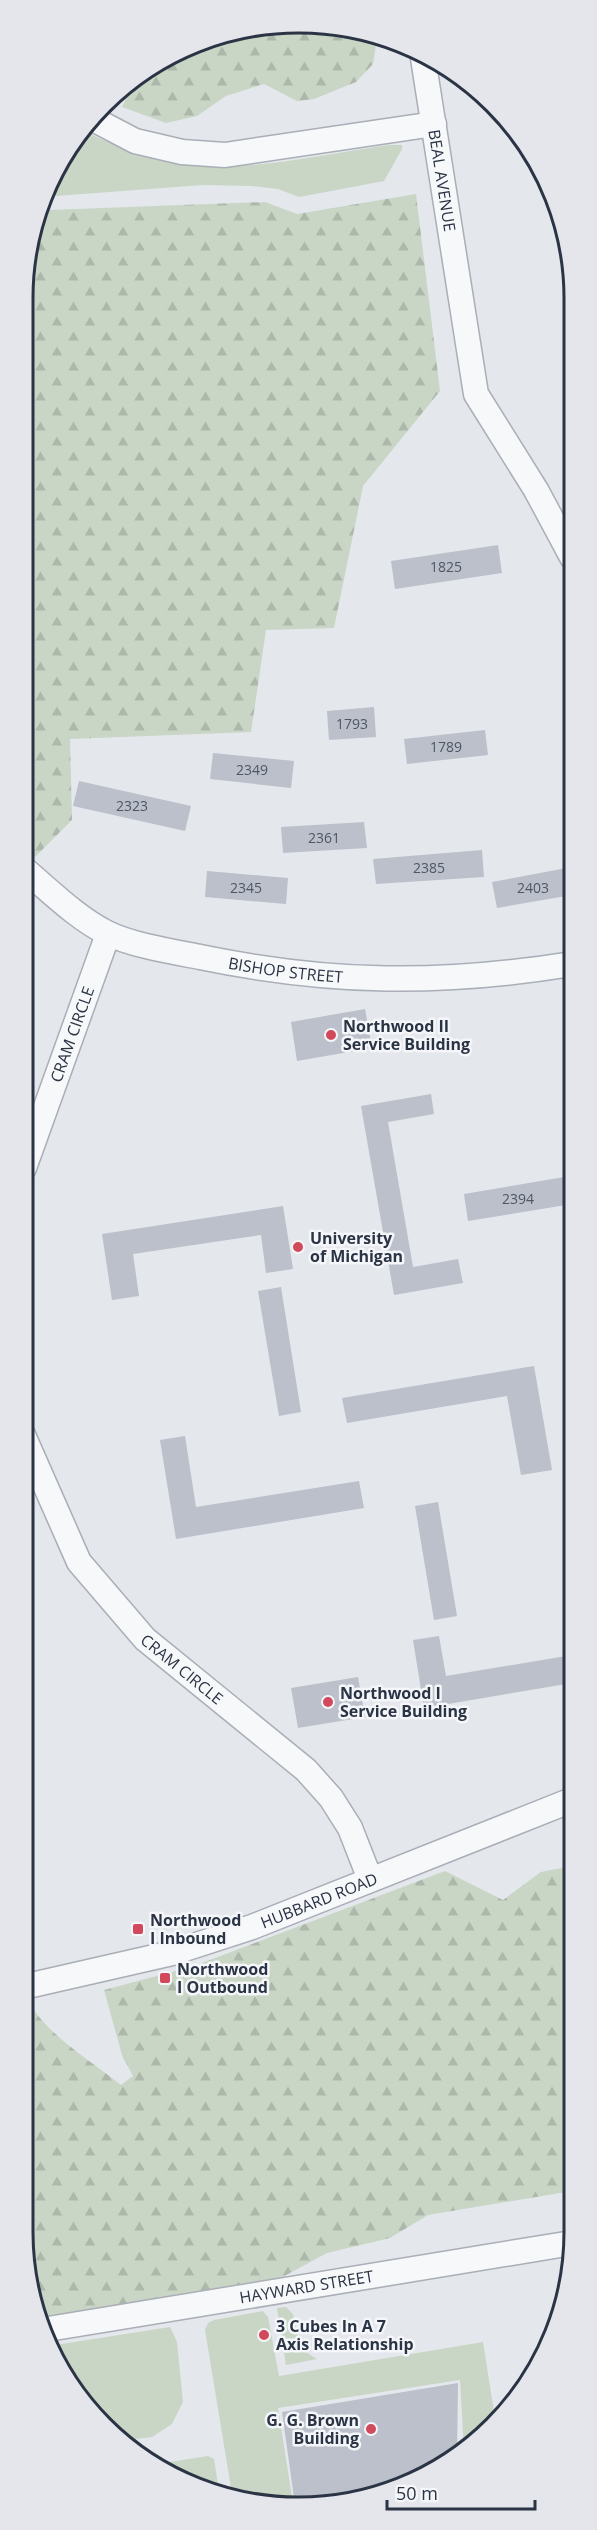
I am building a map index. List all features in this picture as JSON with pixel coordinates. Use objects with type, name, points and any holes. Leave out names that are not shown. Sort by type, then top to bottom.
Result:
[{"type":"street","points":[[424,65],[434,124]]},
{"type":"street","name":"BEAL AVENUE","points":[[100,122],[135,141],[182,152],[225,154],[434,124],[476,394],[536,490],[564,542]]},
{"type":"street","name":"BISHOP STREET","points":[[33,876],[108,934],[171,951],[268,971],[340,978],[464,979],[564,965]]},
{"type":"street","name":"CRAM CIRCLE","points":[[33,1143],[108,934]]},
{"type":"street","name":"CRAM CIRCLE","points":[[33,1455],[79,1562],[145,1639],[306,1770],[331,1797],[350,1828],[370,1880]]},
{"type":"street","name":"HUBBARD ROAD","points":[[33,1985],[172,1953],[252,1926],[564,1803]]},
{"type":"street","name":"HAYWARD STREET","points":[[51,2328],[563,2244]]},
{"type":"green space","points":[[298,33],[333,35],[376,45],[373,64],[356,82],[314,99],[297,101],[264,84],[226,96],[197,116],[166,123],[122,107],[127,96],[151,78],[181,60],[230,42],[264,35]]},
{"type":"green space","points":[[91,134],[126,150],[164,160],[200,165],[236,166],[272,163],[402,145],[384,181],[299,197],[278,189],[203,185],[54,195],[60,181]]},
{"type":"green space","points":[[416,194],[440,391],[363,486],[334,628],[266,630],[251,732],[70,739],[72,820],[35,857],[33,855],[33,298],[35,264],[47,213],[49,210],[265,202],[297,214]]},
{"type":"green space","points":[[564,1868],[564,2192],[428,2215],[390,2238],[327,2253],[277,2280],[47,2317],[35,2266],[33,2232],[33,2008],[44,2023],[56,2034],[121,2085],[133,2076],[122,2055],[104,1990],[194,1966],[445,1871],[503,1900],[541,1872]]},
{"type":"green space","points":[[286,2307],[293,2314],[301,2349],[317,2359],[286,2365],[277,2308]]},
{"type":"green space","points":[[263,2311],[268,2317],[279,2376],[483,2342],[494,2411],[463,2439],[460,2380],[278,2408],[292,2497],[264,2495],[231,2488],[205,2330],[208,2323]]},
{"type":"green space","points":[[170,2327],[177,2342],[183,2402],[172,2424],[152,2437],[133,2439],[99,2407],[78,2379],[58,2345]]},
{"type":"green space","points":[[208,2456],[214,2459],[218,2484],[181,2470],[168,2462]]},
{"type":"building","points":[[498,545],[502,573],[395,589],[391,561]]},
{"type":"building","points":[[374,707],[376,737],[329,740],[327,711]]},
{"type":"building","points":[[485,730],[488,755],[407,764],[404,739]]},
{"type":"building","points":[[213,753],[294,761],[291,788],[210,779]]},
{"type":"building","points":[[79,781],[191,806],[185,831],[73,806]]},
{"type":"building","points":[[364,822],[367,848],[283,853],[281,827]]},
{"type":"building","points":[[482,850],[484,877],[376,884],[373,859]]},
{"type":"building","points":[[564,868],[564,896],[497,908],[492,882]]},
{"type":"building","points":[[207,871],[288,878],[286,904],[205,897]]},
{"type":"building","name":"Northwood II Service Building","points":[[365,1009],[372,1048],[297,1061],[291,1022]]},
{"type":"building","points":[[431,1094],[434,1114],[388,1122],[413,1267],[458,1259],[463,1283],[394,1295],[361,1106]]},
{"type":"building","points":[[564,1177],[564,1205],[468,1221],[464,1194]]},
{"type":"building","points":[[283,1206],[293,1269],[266,1273],[261,1235],[133,1254],[139,1296],[112,1300],[102,1234]]},
{"type":"building","points":[[281,1287],[301,1412],[279,1416],[258,1291]]},
{"type":"building","points":[[534,1366],[552,1470],[521,1475],[507,1396],[347,1423],[342,1398]]},
{"type":"building","points":[[185,1436],[196,1507],[359,1481],[364,1508],[176,1539],[160,1440]]},
{"type":"building","points":[[438,1502],[457,1616],[434,1620],[415,1506]]},
{"type":"building","points":[[439,1636],[446,1676],[564,1656],[564,1684],[424,1708],[413,1640]]},
{"type":"building","name":"Northwood I Service Building","points":[[358,1677],[365,1717],[298,1728],[291,1688]]},
{"type":"building","name":"G. G. Brown Building","points":[[458,2383],[457,2444],[416,2470],[400,2477],[367,2488],[333,2495],[294,2497],[282,2412]]},
{"type":"place","name":"Northwood II Service Building","points":[[331,1035]]},
{"type":"place","name":"University of Michigan","points":[[298,1247]]},
{"type":"place","name":"Northwood I Service Building","points":[[328,1702]]},
{"type":"place","name":"Northwood I Inbound","points":[[138,1929]]},
{"type":"place","name":"Northwood I Outbound","points":[[165,1978]]},
{"type":"place","name":"3 Cubes In A 7 Axis Relationship","points":[[264,2335]]},
{"type":"place","name":"G. G. Brown Building","points":[[371,2429]]}]
